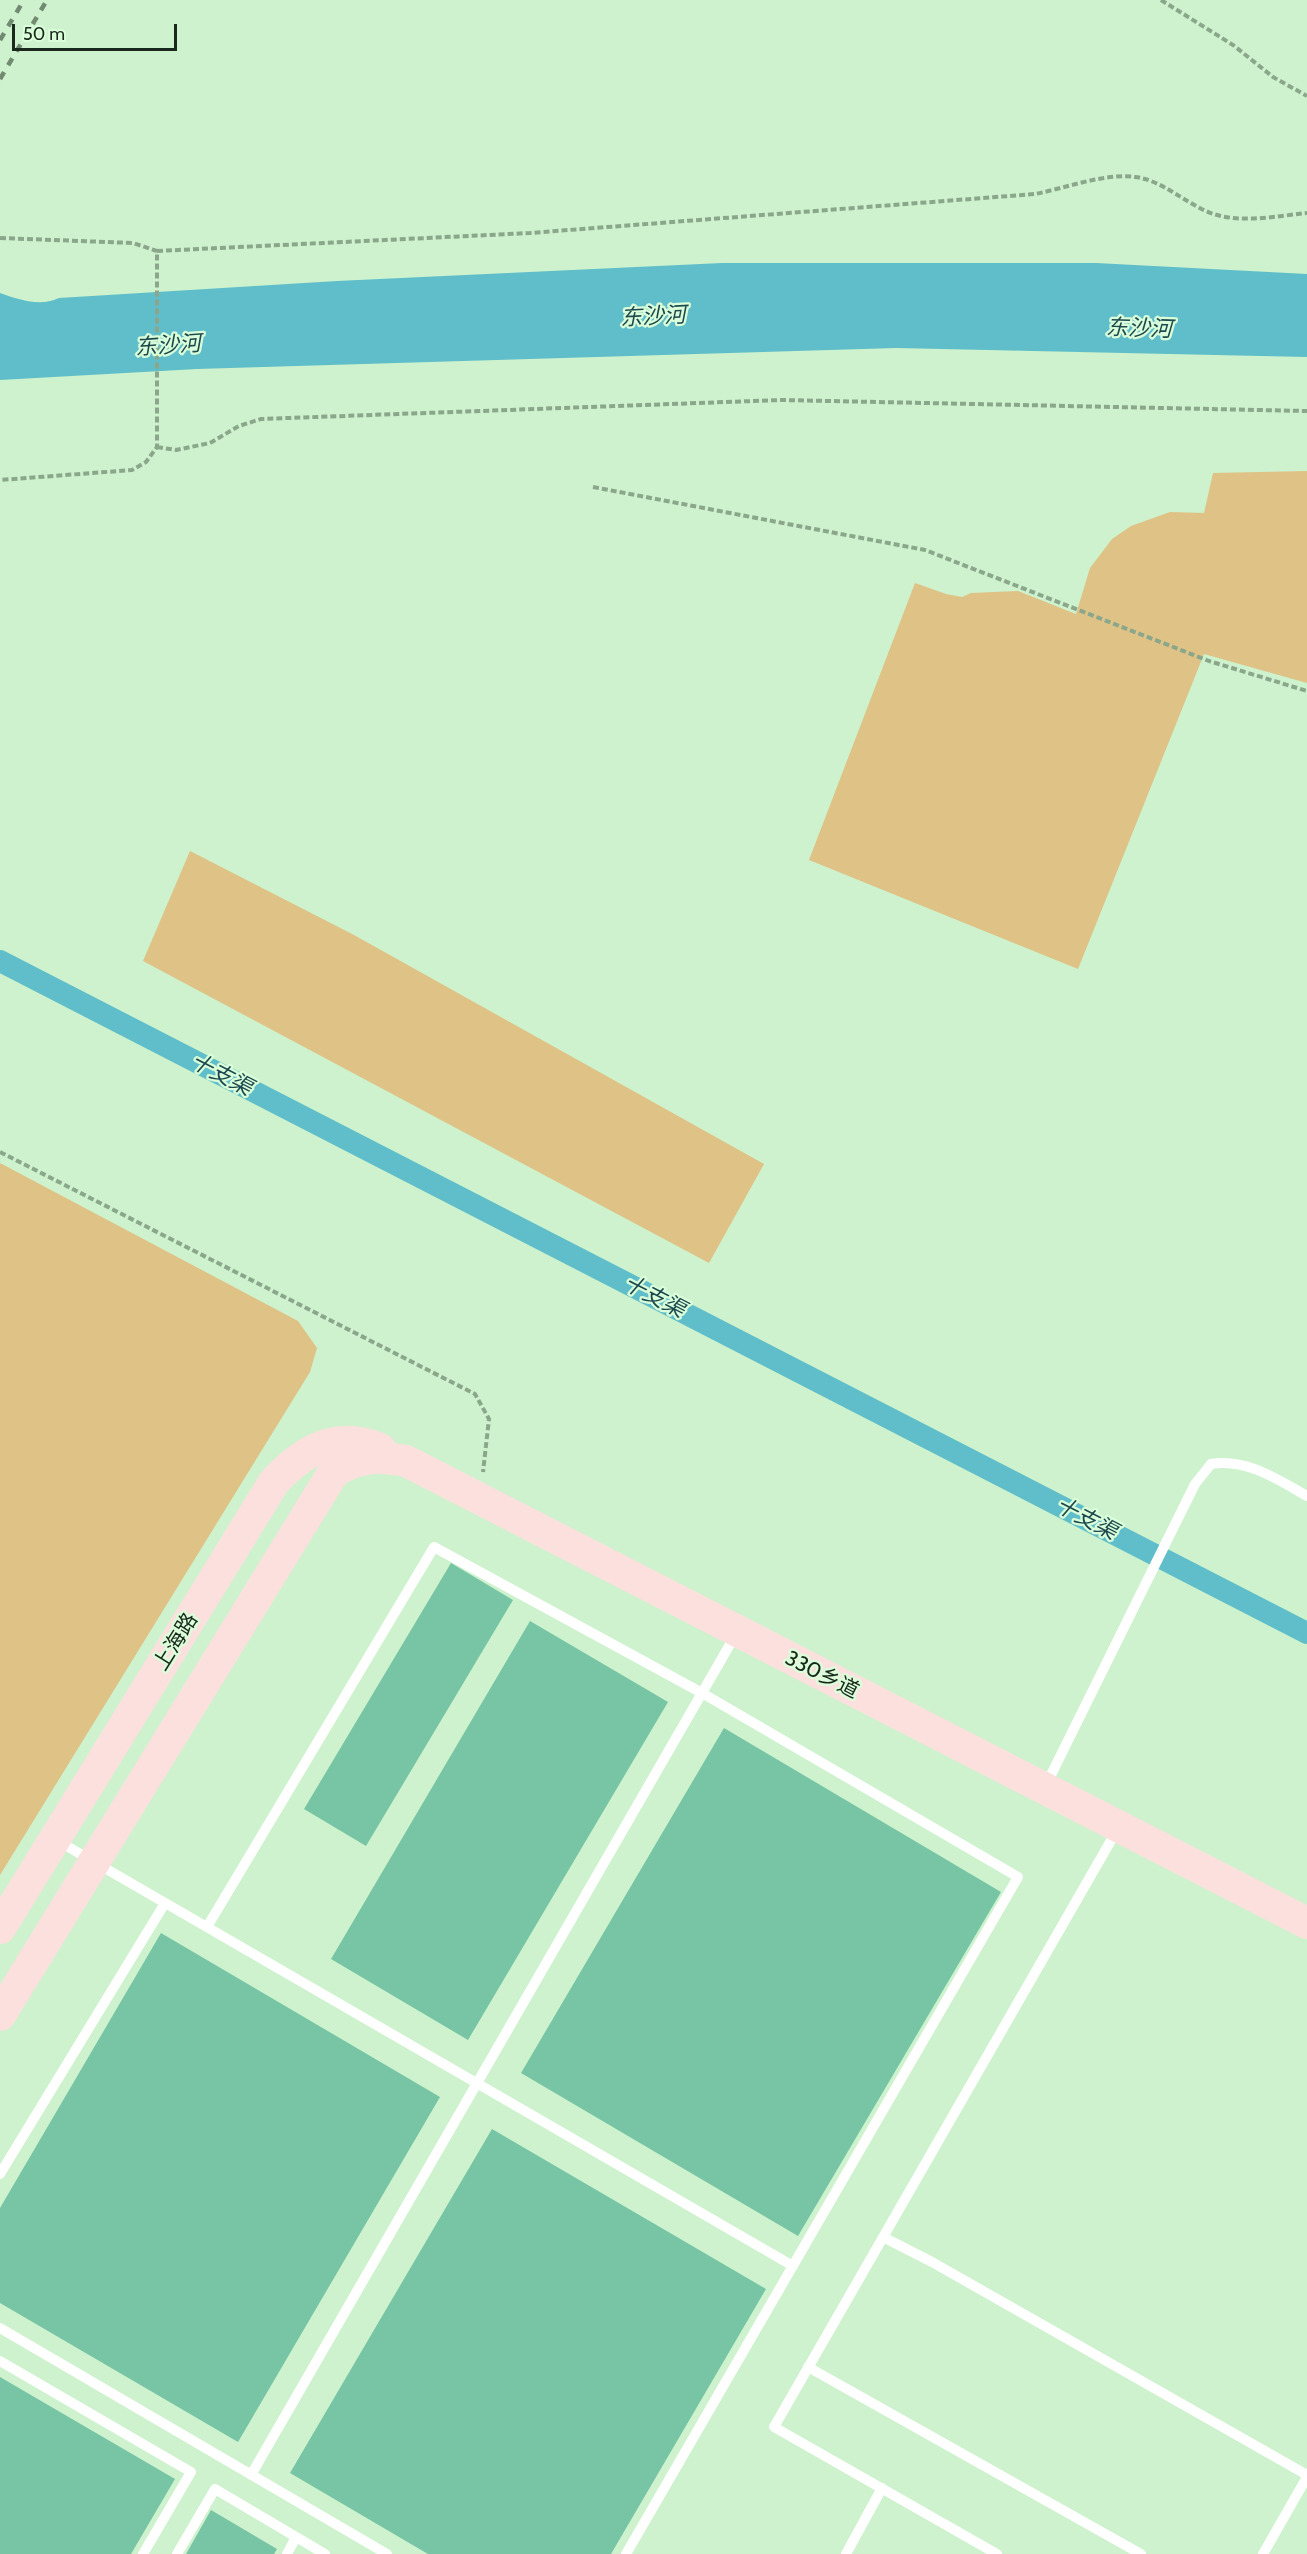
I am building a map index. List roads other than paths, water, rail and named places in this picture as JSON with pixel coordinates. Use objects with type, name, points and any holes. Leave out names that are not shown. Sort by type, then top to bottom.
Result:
[{"type":"main road","name":"上海路","points":[[0,1928],[274,1482],[296,1459],[319,1446],[353,1444],[375,1447],[406,1461]]},
{"type":"main road","name":"330乡道","points":[[94,1862],[333,1473],[342,1466],[381,1456],[406,1461],[1307,1923]]},
{"type":"main road","points":[[0,2015],[94,1862]]},
{"type":"lane","points":[[1044,1789],[1125,1620],[1182,1509],[1195,1484],[1211,1464],[1226,1461],[1241,1464],[1269,1475],[1307,1496]]},
{"type":"lane","points":[[207,1928],[434,1547],[702,1693],[1018,1877],[626,2554]]},
{"type":"lane","points":[[251,2475],[738,1632]]},
{"type":"lane","points":[[997,2554],[774,2427],[1119,1827]]},
{"type":"lane","points":[[55,1839],[793,2266]]},
{"type":"lane","points":[[0,2174],[165,1903]]},
{"type":"lane","points":[[883,2237],[932,2262],[1307,2476],[1263,2554]]},
{"type":"lane","points":[[0,2328],[387,2554]]},
{"type":"lane","points":[[0,2361],[191,2472],[143,2554]]},
{"type":"lane","points":[[808,2367],[1141,2554]]},
{"type":"lane","points":[[846,2554],[882,2488]]},
{"type":"lane","points":[[177,2554],[214,2489],[325,2554]]},
{"type":"lane","points":[[286,2554],[296,2537]]},
{"type":"water","name":"东沙河","points":[[722,263],[1096,263],[1307,274],[1307,357],[896,348],[197,369],[0,380],[0,293],[22,300],[45,302],[59,298],[337,281]]},
{"type":"waterway","name":"十支渠","points":[[0,961],[1307,1633]]},
{"type":"railway","points":[[0,40],[24,0]]},
{"type":"railway","points":[[0,79],[47,0]]}]
